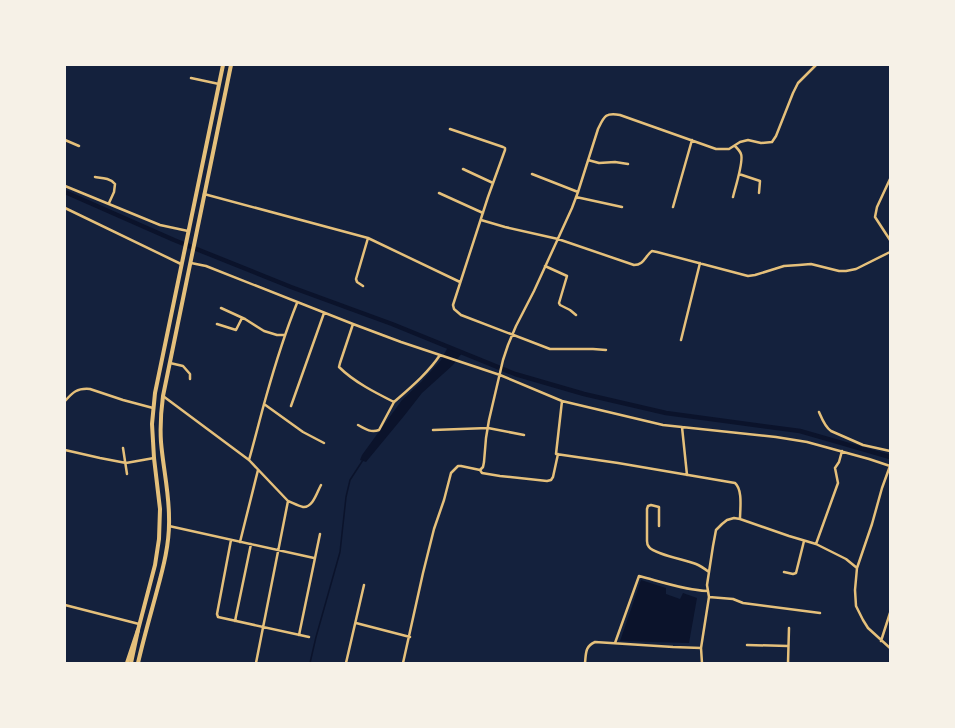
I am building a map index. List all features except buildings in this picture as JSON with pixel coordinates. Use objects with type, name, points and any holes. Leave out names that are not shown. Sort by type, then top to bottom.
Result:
[{"type":"main road","points":[[127,663],[140,624],[155,565],[159,539],[160,509],[152,424],[154,393],[223,65]]},
{"type":"main road","points":[[138,663],[164,565],[168,542],[168,495],[160,433],[163,396],[231,65]]},
{"type":"main road","points":[[131,663],[138,630]]},
{"type":"street","points":[[480,470],[483,467],[488,428],[508,345],[572,208],[598,129],[603,119],[612,113],[620,115],[716,148],[729,149],[736,146],[740,142],[748,140],[761,143],[772,142],[776,136],[798,83],[816,65]]},
{"type":"street","points":[[191,78],[219,84]]},
{"type":"street","points":[[450,129],[505,148],[460,282],[453,305],[454,309],[461,315],[550,349],[606,350]]},
{"type":"street","points":[[65,140],[79,146]]},
{"type":"street","points":[[673,206],[692,140]]},
{"type":"street","points":[[733,197],[742,158],[736,146]]},
{"type":"street","points":[[588,160],[599,163],[615,162],[628,164]]},
{"type":"street","points":[[463,169],[493,183]]},
{"type":"street","points":[[532,174],[578,192]]},
{"type":"street","points":[[739,174],[760,181],[760,194]]},
{"type":"street","points":[[95,177],[110,180],[115,184],[114,192],[109,203]]},
{"type":"street","points":[[890,179],[877,207],[875,216],[890,240]]},
{"type":"street","points":[[65,186],[160,225],[188,231]]},
{"type":"street","points":[[439,193],[483,214]]},
{"type":"street","points":[[204,194],[368,238],[460,282]]},
{"type":"street","points":[[576,197],[622,208]]},
{"type":"street","points":[[65,208],[181,264]]},
{"type":"street","points":[[481,220],[558,239],[634,265],[639,265],[643,262],[652,251],[748,276],[784,266],[811,264],[839,271],[856,269],[890,252]]},
{"type":"street","points":[[363,286],[357,282],[356,279],[368,238]]},
{"type":"street","points":[[190,262],[206,266],[353,324],[457,361],[500,374],[562,401],[656,423],[776,436],[807,442],[890,466],[857,568],[855,590],[856,606],[863,620],[868,628],[890,648]]},
{"type":"street","points":[[681,340],[700,264]]},
{"type":"street","points":[[545,266],[567,276],[559,303],[576,316]]},
{"type":"street","points":[[249,460],[264,404],[297,303]]},
{"type":"street","points":[[221,308],[264,331],[285,336]]},
{"type":"street","points":[[291,406],[324,313]]},
{"type":"street","points":[[217,324],[236,330],[242,318]]},
{"type":"street","points":[[353,324],[339,367],[365,386],[394,402]]},
{"type":"street","points":[[358,425],[370,431],[379,430],[394,402],[434,364],[440,355]]},
{"type":"street","points":[[170,363],[184,367],[190,374],[190,379]]},
{"type":"street","points":[[65,401],[74,391],[90,389],[152,408]]},
{"type":"street","points":[[163,396],[249,460],[288,501],[307,507],[321,485]]},
{"type":"street","points":[[403,663],[434,529],[452,473],[456,468],[461,466],[500,476],[547,481],[551,480],[558,454],[556,454],[562,401]]},
{"type":"street","points":[[264,404],[303,432],[324,443]]},
{"type":"street","points":[[819,412],[828,429],[831,431],[863,445],[890,451]]},
{"type":"street","points":[[682,427],[687,475]]},
{"type":"street","points":[[433,430],[488,428],[524,435]]},
{"type":"street","points":[[123,448],[127,474]]},
{"type":"street","points":[[65,450],[126,463],[154,458]]},
{"type":"street","points":[[816,544],[838,483],[835,468],[839,462],[842,451]]},
{"type":"street","points":[[558,454],[735,483],[740,491],[740,519]]},
{"type":"street","points":[[240,542],[258,470]]},
{"type":"street","points":[[256,663],[288,501]]},
{"type":"street","points":[[659,526],[659,507],[648,506],[647,541],[650,549],[697,564],[709,572]]},
{"type":"street","points":[[702,663],[701,648],[709,597],[707,585],[713,546],[716,530],[727,520],[734,518],[740,519],[816,544],[846,559],[857,568]]},
{"type":"street","points":[[169,526],[314,558]]},
{"type":"street","points":[[299,635],[320,534]]},
{"type":"street","points":[[231,540],[217,616],[263,628],[309,637]]},
{"type":"street","points":[[784,572],[793,574],[796,573],[804,541]]},
{"type":"street","points":[[235,621],[251,544]]},
{"type":"street","points":[[615,643],[639,576],[683,588],[708,591]]},
{"type":"street","points":[[346,663],[364,585]]},
{"type":"street","points":[[709,597],[733,599],[743,603],[820,613]]},
{"type":"street","points":[[65,606],[140,624]]},
{"type":"street","points":[[881,641],[890,613]]},
{"type":"street","points":[[356,622],[410,637]]},
{"type":"street","points":[[788,628],[788,663]]},
{"type":"street","points":[[585,663],[586,652],[589,645],[595,642],[701,648]]},
{"type":"street","points":[[747,645],[788,646]]},
{"type":"water","points":[[448,347],[462,353],[453,365],[422,393],[366,462],[360,460],[362,455],[402,400],[441,360]]},
{"type":"water","points":[[641,580],[666,588],[666,594],[680,599],[683,593],[697,598],[689,643],[620,641]]},
{"type":"waterway","points":[[65,192],[174,240],[291,287],[392,324],[515,374],[584,394],[666,413],[800,431],[890,457]]},
{"type":"waterway","points":[[310,663],[340,552],[346,497],[350,480],[363,460]]}]
